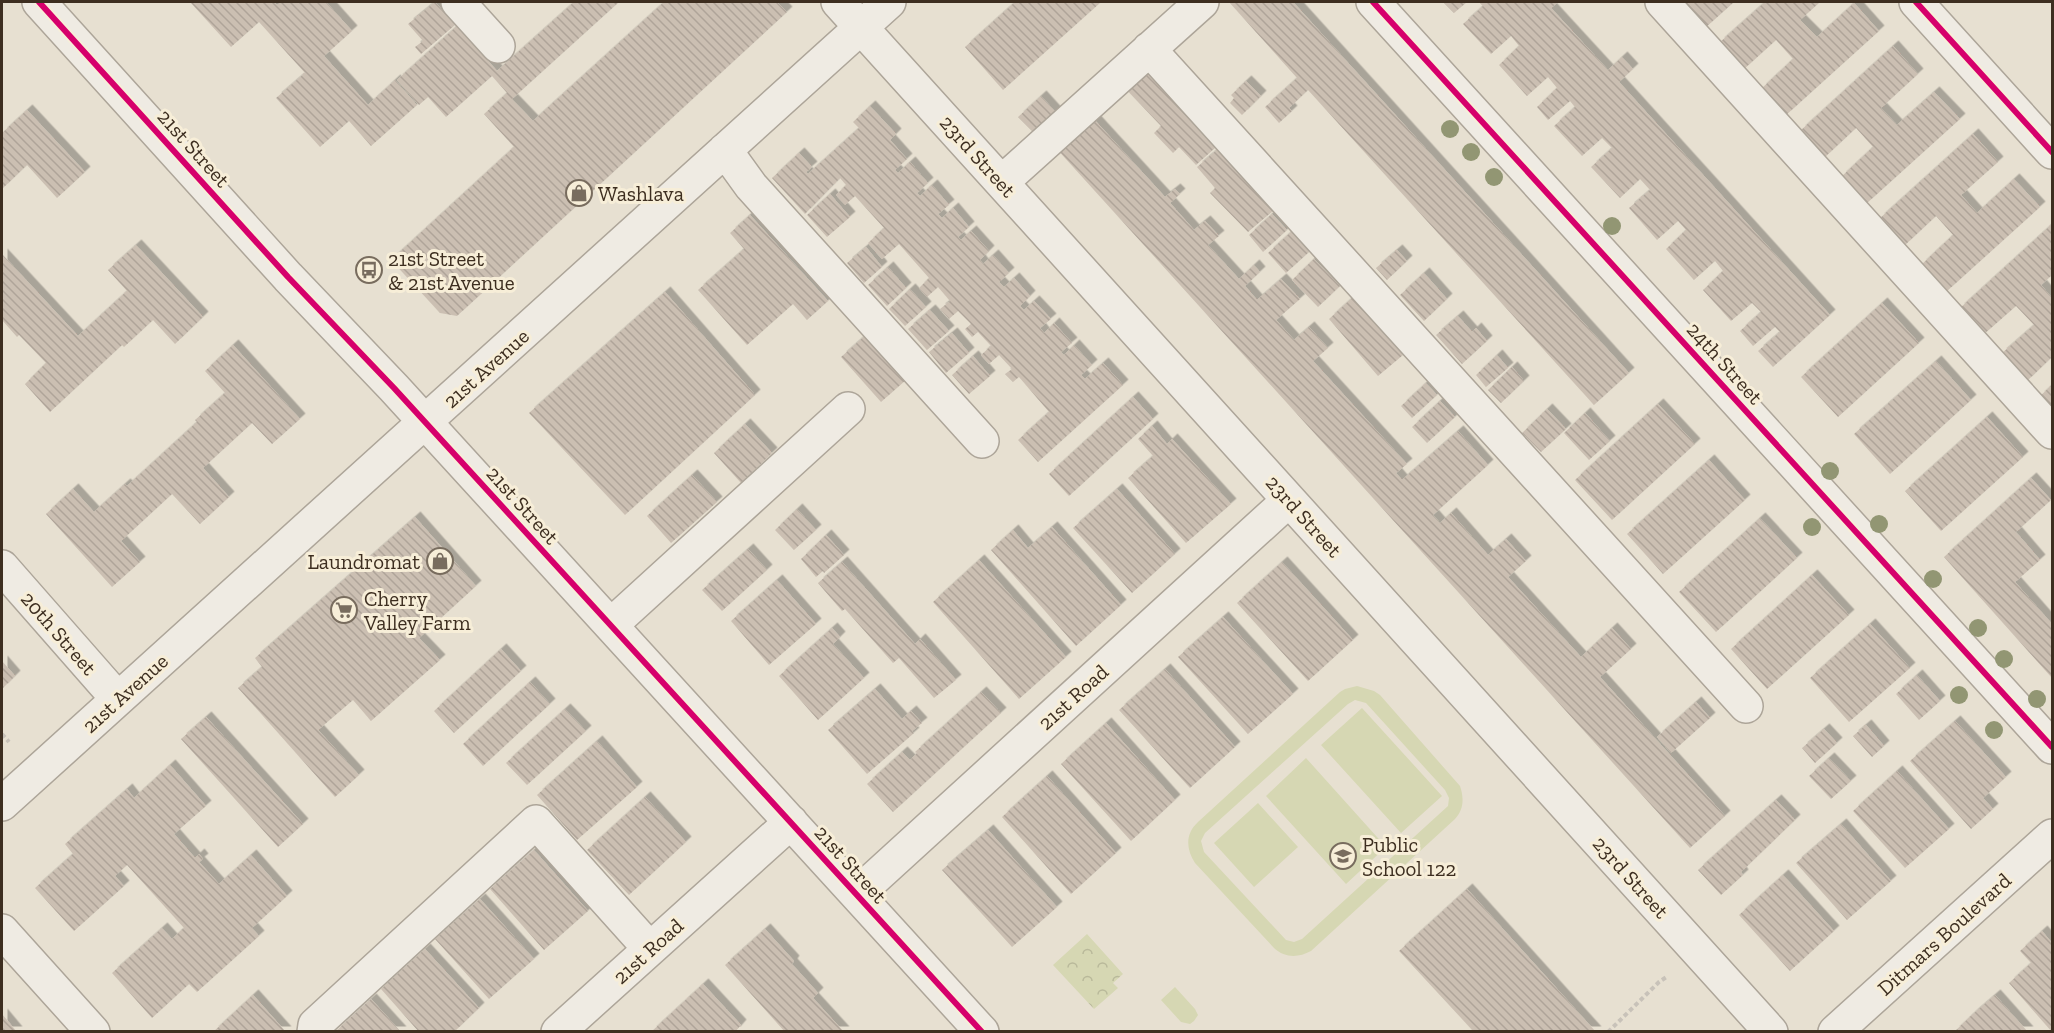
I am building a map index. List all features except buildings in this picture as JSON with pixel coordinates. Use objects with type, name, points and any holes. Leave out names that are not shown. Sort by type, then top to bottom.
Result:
[{"type":"street","name":"21st Street","points":[[39,2],[288,277],[426,423],[982,1032]]},
{"type":"street","points":[[458,2],[498,46]]},
{"type":"street","name":"23rd Street","points":[[838,2],[1771,1032]]},
{"type":"street","name":"21st Avenue","points":[[2,804],[889,2]]},
{"type":"street","points":[[1002,182],[1202,2]]},
{"type":"street","name":"24th Street","points":[[1373,2],[2052,747]]},
{"type":"street","points":[[1662,2],[2052,432]]},
{"type":"street","points":[[1916,2],[2052,152]]},
{"type":"street","points":[[1149,49],[1746,706]]},
{"type":"street","points":[[725,150],[751,186],[982,441]]},
{"type":"street","points":[[611,625],[848,409]]},
{"type":"street","name":"21st Road","points":[[857,894],[1289,500]]},
{"type":"street","name":"20th Street","points":[[2,567],[117,698]]},
{"type":"street","points":[[314,1032],[315,1025],[536,822],[650,950]]},
{"type":"street","name":"21st Road","points":[[558,1032],[790,822]]},
{"type":"street","name":"Ditmars Boulevard","points":[[1835,1032],[2052,836]]},
{"type":"street","points":[[2,931],[93,1032]]},
{"type":"path","points":[[2,734],[9,742]]},
{"type":"path","points":[[1608,1032],[1668,976]]},
{"type":"green space","points":[[1357,686],[1380,695],[1460,786],[1462,807],[1455,819],[1311,951],[1296,956],[1287,955],[1274,948],[1195,863],[1190,852],[1189,837],[1198,822],[1345,689]],"holes":[[[1355,700],[1366,703],[1445,790],[1449,798],[1448,806],[1302,939],[1294,942],[1286,940],[1204,852],[1201,841],[1205,833],[1348,704]]]},
{"type":"green space","points":[[1362,708],[1442,796],[1401,833],[1321,745]]},
{"type":"green space","points":[[1306,758],[1386,847],[1346,884],[1266,796]]},
{"type":"green space","points":[[1258,803],[1298,847],[1254,887],[1214,843]]},
{"type":"green space","points":[[1087,934],[1123,974],[1113,983],[1118,988],[1094,1009],[1053,965]]},
{"type":"green space","points":[[1175,987],[1198,1015],[1190,1024],[1181,1022],[1161,1000]]},
{"type":"cycle path","points":[[39,2],[288,277],[394,388],[982,1032]]},
{"type":"cycle path","points":[[1373,2],[2052,747]]},
{"type":"cycle path","points":[[1916,2],[2052,152]]},
{"type":"place","name":"Washlava","points":[[579,193]]},
{"type":"place","name":"21st Street & 21st Avenue","points":[[369,270]]},
{"type":"place","name":"Laundromat","points":[[440,561]]},
{"type":"place","name":"Cherry Valley Farm","points":[[344,610]]},
{"type":"place","name":"Public School 122","points":[[1343,856]]}]
